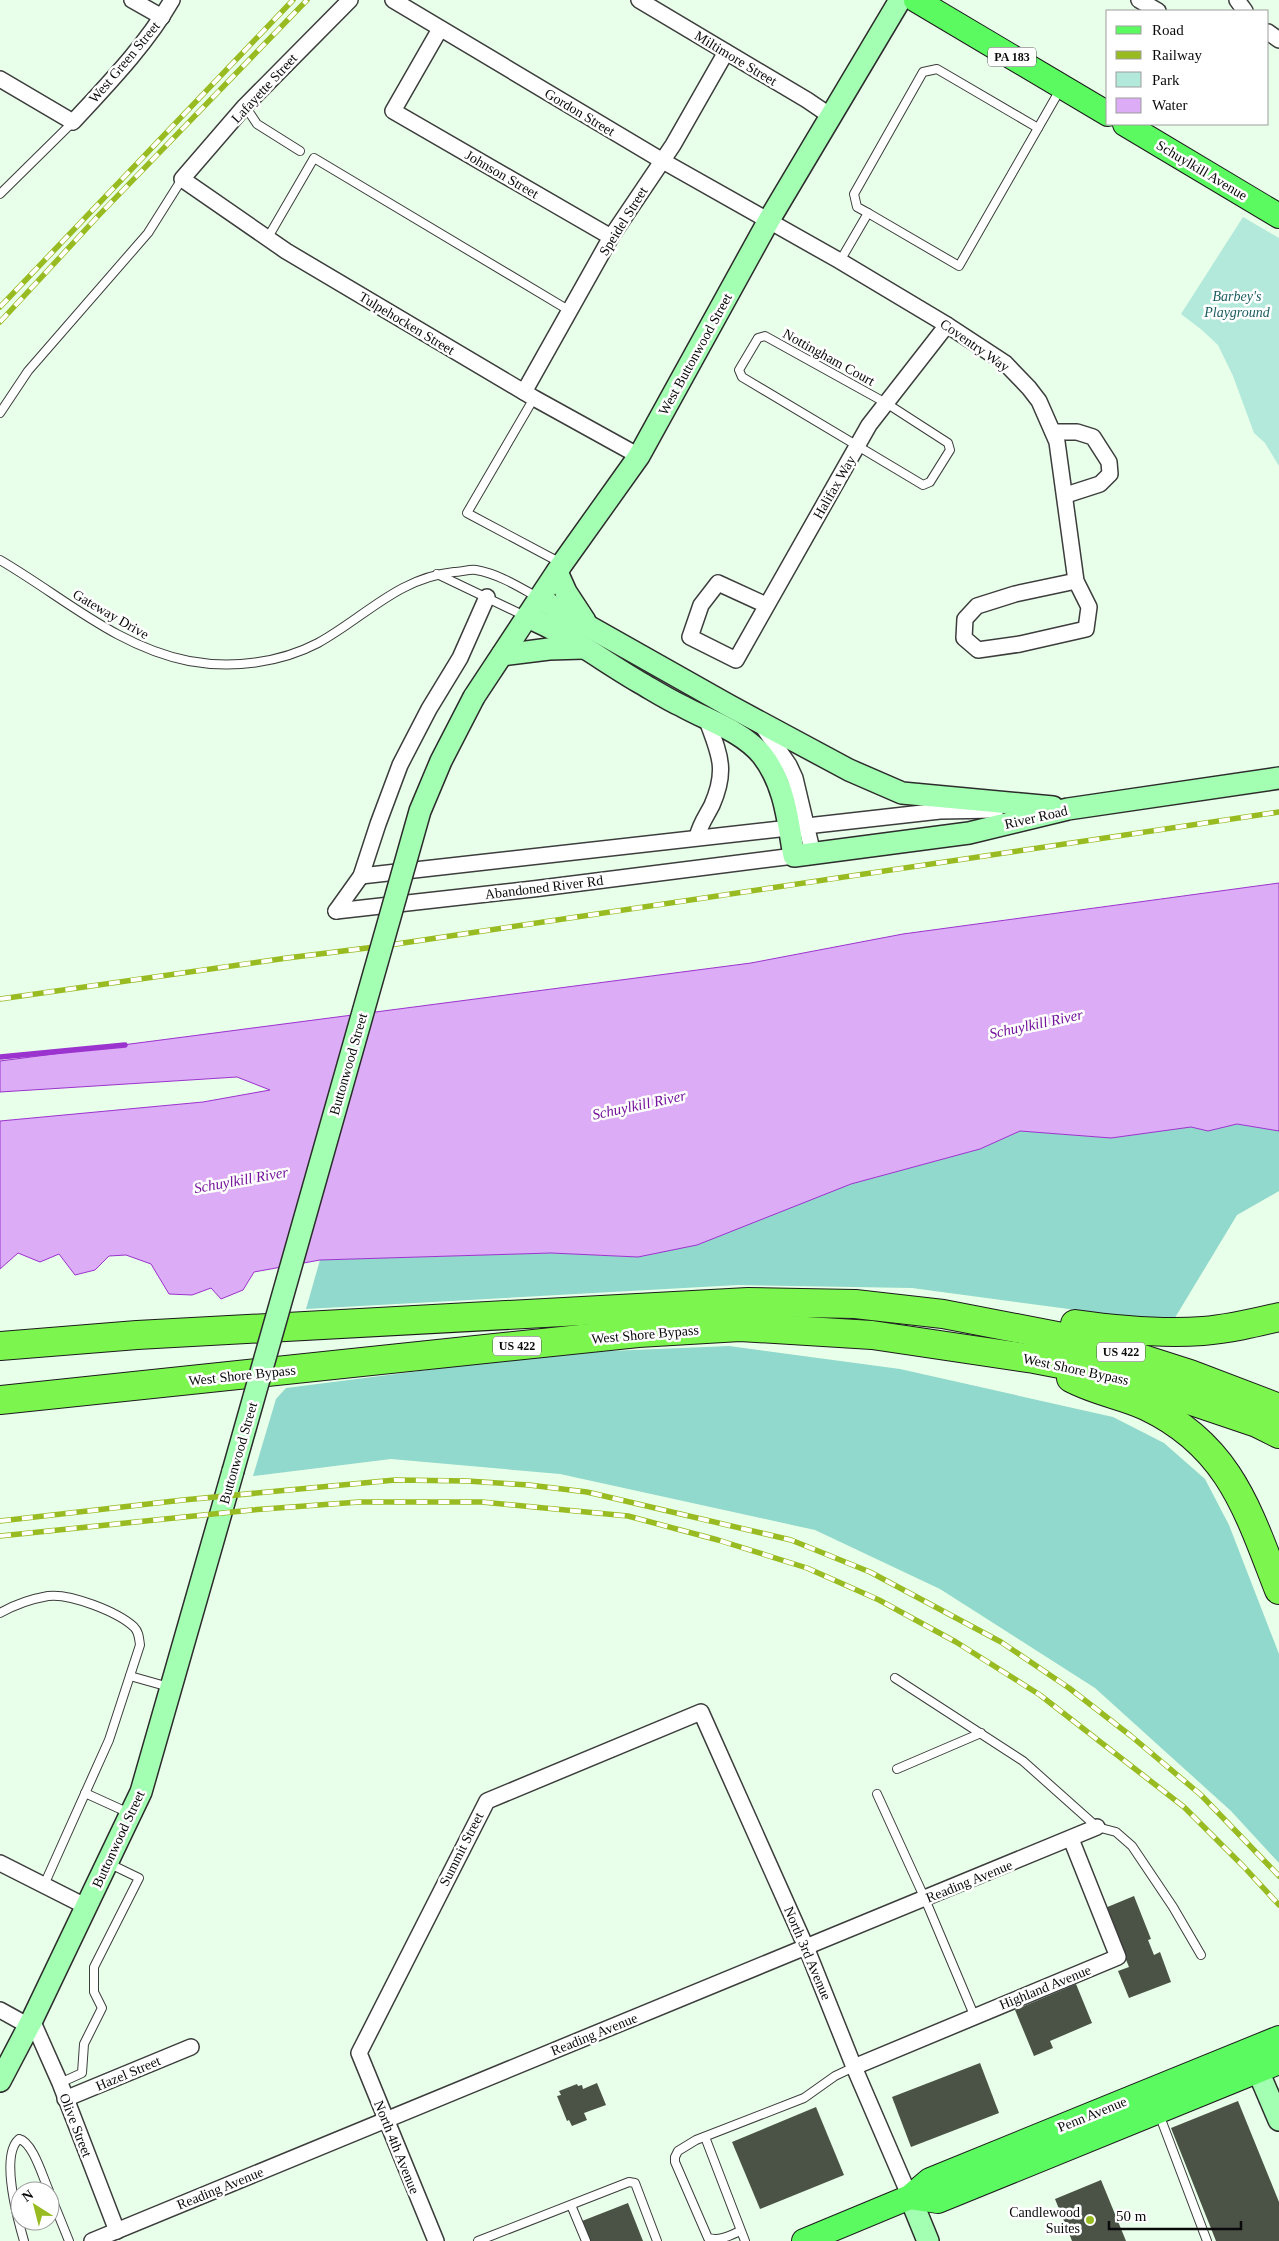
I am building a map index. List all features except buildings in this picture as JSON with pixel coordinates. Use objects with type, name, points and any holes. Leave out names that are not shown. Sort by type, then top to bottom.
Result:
[{"type":"highway","name":"West Shore Bypass","points":[[0,1346],[137,1335],[748,1302],[855,1304],[958,1317],[1093,1343],[1190,1374],[1279,1408]]},
{"type":"highway","points":[[958,1317],[1007,1316],[1116,1330],[1178,1332],[1228,1328],[1279,1317]]},
{"type":"highway","name":"West Shore Bypass","points":[[0,1400],[638,1333],[740,1327],[872,1335],[1034,1359],[1112,1374],[1249,1420],[1279,1434]]},
{"type":"highway","points":[[1034,1359],[1085,1386],[1145,1406],[1187,1431],[1199,1442],[1228,1474],[1245,1504],[1279,1590]]},
{"type":"main road","name":"PA 183","points":[[916,0],[1106,113]]},
{"type":"main road","name":"Schuylkill Avenue","points":[[1127,125],[1279,216]]},
{"type":"main road","name":"Penn Avenue","points":[[1154,2101],[1279,2038]]},
{"type":"main road","name":"Penn Avenue","points":[[804,2241],[910,2197],[930,2180],[1154,2101],[1269,2067]]},
{"type":"street","points":[[132,0],[162,17]]},
{"type":"street","name":"West Green Street","points":[[73,122],[106,86],[162,17],[172,0]]},
{"type":"street","name":"Lafayette Street","points":[[182,180],[245,106],[350,0]]},
{"type":"street","name":"Gordon Street","points":[[393,0],[661,160],[769,220]]},
{"type":"street","name":"Miltimore Street","points":[[639,0],[832,117]]},
{"type":"street","name":"West Buttonwood Street","points":[[474,697],[638,456],[769,220],[900,0]]},
{"type":"street","points":[[1139,0],[1156,10]]},
{"type":"street","name":"Johnson Street","points":[[440,29],[393,111],[611,237]]},
{"type":"street","name":"Speidel Street","points":[[529,395],[570,311],[611,237],[661,160],[673,145],[726,52]]},
{"type":"street","points":[[0,79],[73,122]]},
{"type":"street","name":"Tulpehocken Street","points":[[182,180],[267,239],[529,395],[638,456]]},
{"type":"street","name":"Coventry Way","points":[[769,220],[947,325],[1006,363],[1039,401],[1058,442],[1076,581],[1089,607],[1086,629],[1020,644],[978,650],[964,638],[965,620],[977,606],[1015,594],[1076,581]]},
{"type":"street","name":"Halifax Way","points":[[766,606],[718,583],[701,605],[690,636],[736,660],[869,424],[947,325]]},
{"type":"street","points":[[1053,432],[1077,432],[1093,437],[1109,462],[1110,474],[1100,484],[1066,495]]},
{"type":"street","points":[[560,568],[566,592],[588,626]]},
{"type":"street","name":"Abandoned River Rd","points":[[486,597],[460,658],[429,710],[400,765],[361,876],[336,911],[533,889],[804,855]]},
{"type":"street","points":[[540,599],[849,770],[902,793],[1068,809]]},
{"type":"street","points":[[527,617],[552,627],[638,682],[750,743],[773,772],[782,796],[798,826]]},
{"type":"street","points":[[502,655],[584,648]]},
{"type":"street","name":"Buttonwood Street","points":[[0,2081],[31,2023],[141,1792],[234,1471],[420,810],[441,761],[474,697]]},
{"type":"street","points":[[697,837],[702,820],[711,807],[719,786],[722,766],[706,718]]},
{"type":"street","points":[[758,721],[789,765],[795,778],[798,826],[804,855]]},
{"type":"street","name":"River Road","points":[[804,855],[969,833],[1068,809],[1279,778]]},
{"type":"street","points":[[361,876],[940,811],[1068,809]]},
{"type":"street","name":"North 3rd Avenue","points":[[701,1712],[806,1947],[854,2067],[910,2197]]},
{"type":"street","name":"Summit Street","points":[[358,2052],[487,1800],[701,1712]]},
{"type":"street","name":"Reading Avenue","points":[[92,2241],[1097,1827]]},
{"type":"street","name":"Highland Avenue","points":[[854,2067],[974,2015],[1118,1957],[1071,1839]]},
{"type":"street","points":[[0,1863],[87,1906]]},
{"type":"street","points":[[0,2010],[31,2023]]},
{"type":"street","name":"Olive Street","points":[[31,2023],[60,2083],[117,2231]]},
{"type":"street","name":"Hazel Street","points":[[65,2099],[191,2047]]},
{"type":"street","name":"North 4th Avenue","points":[[358,2052],[431,2239]]},
{"type":"street","points":[[1269,2067],[1279,2120]]},
{"type":"street","points":[[910,2197],[928,2241]]},
{"type":"lane","points":[[1038,128],[937,69],[923,72],[854,194],[857,206],[959,266],[1038,128],[1062,86]]},
{"type":"lane","points":[[245,106],[258,124],[300,151]]},
{"type":"lane","points":[[0,194],[73,122]]},
{"type":"lane","points":[[267,239],[314,158],[570,311]]},
{"type":"lane","points":[[0,413],[28,370],[148,232],[182,180]]},
{"type":"lane","points":[[840,261],[868,213]]},
{"type":"lane","name":"Nottingham Court","points":[[857,446],[742,377],[739,370],[758,338],[765,336],[886,403]]},
{"type":"lane","points":[[529,395],[467,513],[560,568]]},
{"type":"lane","points":[[857,446],[923,485],[930,482],[950,450],[948,443],[886,403]]},
{"type":"lane","name":"Gateway Drive","points":[[0,560],[101,625],[148,650],[190,661],[230,665],[274,660],[317,643],[401,588],[437,574],[476,570],[504,579],[540,599]]},
{"type":"lane","points":[[437,574],[527,617]]},
{"type":"lane","points":[[0,1613],[22,1603],[49,1596],[64,1597],[104,1609],[134,1628],[138,1633],[140,1645],[110,1740],[44,1885]]},
{"type":"lane","points":[[130,1676],[171,1687]]},
{"type":"lane","points":[[895,1678],[1023,1761],[1097,1827],[1116,1832],[1132,1846],[1174,1907],[1201,1956]]},
{"type":"lane","points":[[897,1769],[981,1734]]},
{"type":"lane","points":[[85,1793],[132,1814]]},
{"type":"lane","points":[[877,1794],[926,1899],[974,2015]]},
{"type":"lane","points":[[60,2083],[82,2073],[84,2044],[102,2008],[94,1992],[94,1967],[138,1878],[108,1863]]},
{"type":"lane","points":[[740,2231],[715,2241],[708,2238],[675,2162],[678,2150],[705,2137],[804,2098],[835,2076],[854,2067]]},
{"type":"lane","points":[[1154,2101],[1207,2241]]},
{"type":"lane","points":[[705,2137],[745,2241]]},
{"type":"lane","points":[[10,2193],[6,2179],[8,2153],[15,2141],[19,2139],[23,2140],[30,2147],[44,2181]]},
{"type":"lane","points":[[478,2241],[629,2182],[635,2183],[657,2241]]},
{"type":"lane","points":[[571,2205],[586,2241]]},
{"type":"lane","points":[[60,2219],[69,2241]]},
{"type":"green space","name":"Barbey's Playground","points":[[1243,217],[1279,238],[1279,466],[1265,443],[1254,433],[1233,376],[1218,345],[1181,314]]},
{"type":"shaded area","points":[[1237,1124],[1279,1131],[1279,1191],[1237,1215],[1173,1321],[1129,1317],[912,1288],[738,1285],[306,1309],[320,1260],[551,1253],[638,1257],[851,1184],[980,1149],[1020,1131],[1111,1138],[1191,1127],[1208,1131]]},
{"type":"shaded area","points":[[729,1346],[900,1369],[1113,1417],[1164,1443],[1205,1479],[1229,1525],[1279,1654],[1279,1863],[1231,1811],[1095,1688],[940,1589],[815,1530],[560,1474],[391,1459],[253,1476],[276,1399],[286,1388],[562,1353]]},
{"type":"water","name":"Schuylkill River","points":[[1279,883],[1279,1131],[1237,1124],[1208,1131],[1191,1127],[1111,1138],[1020,1131],[980,1149],[851,1184],[697,1245],[638,1257],[551,1253],[320,1260],[254,1272],[243,1290],[221,1299],[211,1288],[192,1295],[169,1294],[151,1264],[126,1255],[109,1256],[95,1270],[75,1275],[59,1254],[40,1262],[18,1253],[0,1269],[0,1121],[203,1102],[270,1090],[237,1077],[0,1092],[0,1061],[751,963],[903,934]]},
{"type":"waterway","points":[[0,1057],[125,1045]]},
{"type":"railway","points":[[0,307],[293,0]]},
{"type":"railway","points":[[0,322],[100,214],[307,0]]},
{"type":"railway","points":[[0,999],[383,946],[1279,812]]},
{"type":"railway","points":[[0,1521],[183,1500],[395,1480],[467,1481],[529,1485],[587,1492],[791,1540],[870,1572],[1001,1642],[1069,1688],[1131,1736],[1201,1795],[1279,1876]]},
{"type":"railway","points":[[0,1536],[252,1510],[359,1502],[482,1502],[628,1516],[718,1540],[807,1568],[879,1600],[956,1642],[1040,1695],[1184,1807],[1279,1905]]},
{"type":"place","name":"Candlewood Suites","points":[[1090,2220]]}]
